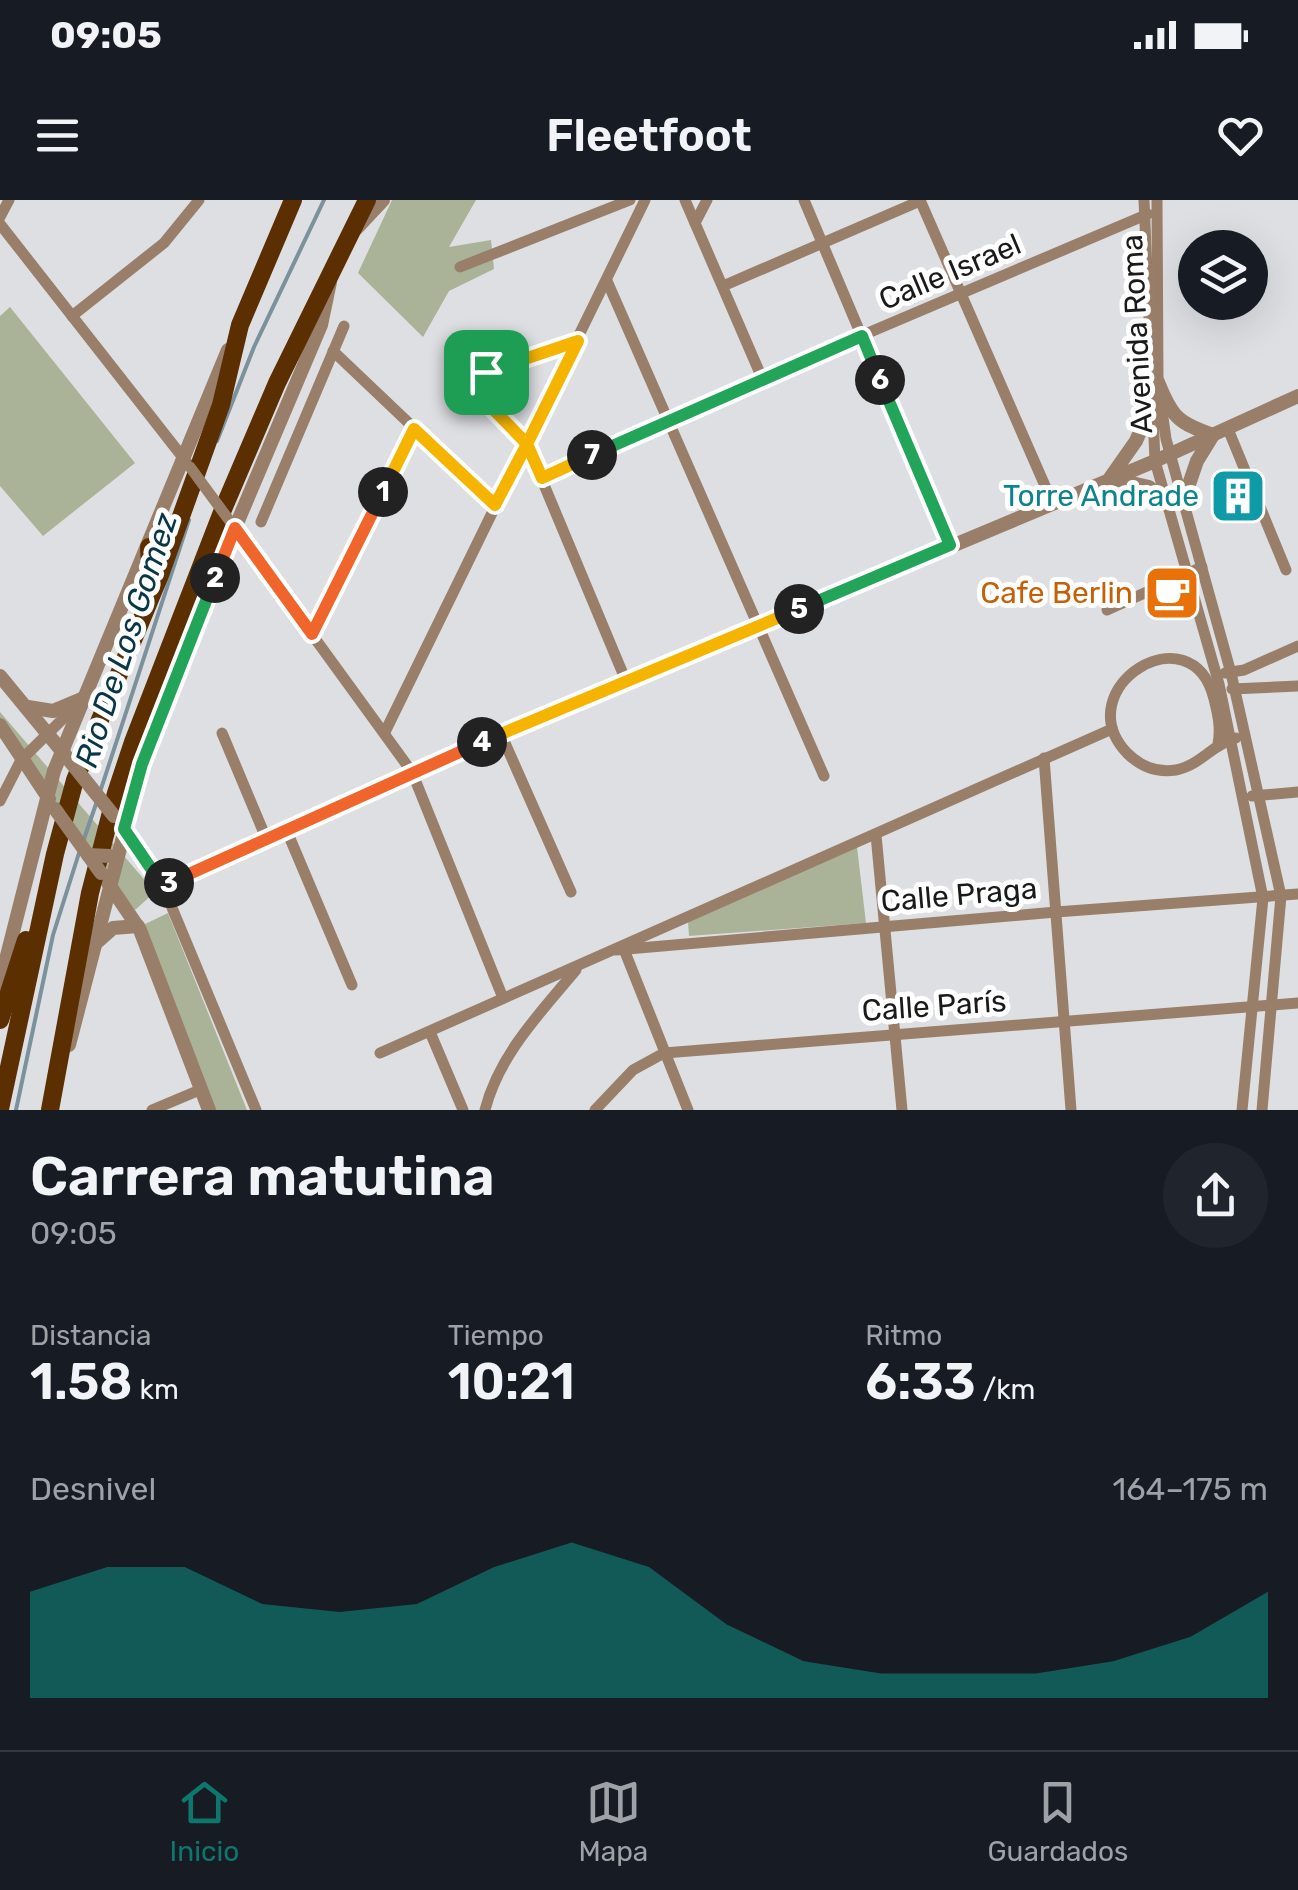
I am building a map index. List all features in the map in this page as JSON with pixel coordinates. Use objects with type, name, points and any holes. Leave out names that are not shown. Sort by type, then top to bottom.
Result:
[{"type":"main road","points":[[0,1109],[55,854],[75,780],[160,575],[220,405],[240,325],[293,200]]},
{"type":"main road","points":[[50,1110],[90,893],[127,759],[224,507],[286,364],[367,200]]},
{"type":"main road","points":[[75,780],[78,754],[145,589],[150,566],[148,548]]},
{"type":"main road","points":[[0,1020],[55,854]]},
{"type":"street","points":[[8,200],[0,220],[187,463],[412,772],[502,998]]},
{"type":"street","points":[[72,316],[164,243],[199,200]]},
{"type":"street","points":[[352,233],[383,200]]},
{"type":"street","points":[[460,268],[630,200]]},
{"type":"street","points":[[385,732],[645,200]]},
{"type":"street","points":[[685,200],[762,378]]},
{"type":"street","points":[[695,223],[706,200]]},
{"type":"street","points":[[804,200],[950,545]]},
{"type":"street","points":[[722,286],[920,200],[1053,504]]},
{"type":"street","name":"Avenida Roma","points":[[1144,200],[1153,209],[1150,406],[1162,458],[1202,567],[1231,674],[1281,896],[1262,1110]]},
{"type":"street","name":"Calle Israel","points":[[542,478],[1153,209]]},
{"type":"street","points":[[60,1065],[77,1018],[106,880],[142,764],[232,524],[321,324],[330,276]]},
{"type":"street","points":[[607,281],[824,776]]},
{"type":"street","name":"Avenida Roma","points":[[1153,304],[1162,458]]},
{"type":"street","points":[[0,983],[46,795],[187,463],[240,325]]},
{"type":"street","points":[[261,522],[344,326]]},
{"type":"street","points":[[578,341],[493,368],[480,380],[480,388],[492,408],[527,444],[626,681]]},
{"type":"street","points":[[333,351],[495,505]]},
{"type":"street","points":[[1158,382],[1176,418],[1213,436]]},
{"type":"street","points":[[163,886],[500,734],[1162,458],[1298,396]]},
{"type":"street","points":[[1110,478],[1136,441],[1150,406]]},
{"type":"street","points":[[312,634],[414,429]]},
{"type":"street","points":[[1228,429],[1286,570]]},
{"type":"street","points":[[1110,478],[1149,488],[1176,504],[1200,452],[1213,436]]},
{"type":"street","name":"Avenida Roma","points":[[1176,504],[1186,573],[1214,679],[1225,742],[1244,797],[1264,898],[1242,1110]]},
{"type":"street","points":[[1108,610],[1202,567]]},
{"type":"street","points":[[1214,679],[1298,646]]},
{"type":"street","points":[[1245,736],[1225,742],[1184,768],[1155,770],[1136,762],[1112,729],[1110,716],[1116,692],[1144,665],[1168,658],[1182,659],[1235,690],[1298,686]]},
{"type":"street","points":[[0,676],[114,816],[163,886],[256,1110]]},
{"type":"street","points":[[25,705],[53,711],[84,698]]},
{"type":"street","points":[[0,801],[21,760],[84,698]]},
{"type":"street","points":[[0,725],[138,926],[209,1110]]},
{"type":"street","points":[[380,1053],[1112,729]]},
{"type":"street","points":[[222,733],[266,838]]},
{"type":"street","points":[[500,734],[570,892]]},
{"type":"street","points":[[1044,758],[1071,1110]]},
{"type":"street","points":[[1244,797],[1298,792]]},
{"type":"street","points":[[286,829],[352,986]]},
{"type":"street","points":[[876,834],[902,1110]]},
{"type":"street","points":[[88,855],[114,856]]},
{"type":"street","name":"Calle Praga","points":[[621,949],[1298,894]]},
{"type":"street","points":[[95,943],[113,928],[138,926]]},
{"type":"street","points":[[621,949],[688,1110]]},
{"type":"street","points":[[485,1110],[500,1070],[517,1042],[579,967]]},
{"type":"street","name":"Calle París","points":[[596,1110],[632,1070],[664,1054],[1298,1003]]},
{"type":"street","points":[[430,1032],[463,1110]]},
{"type":"street","points":[[152,1110],[202,1090]]},
{"type":"green space","points":[[392,200],[476,200],[449,247],[491,240],[494,269],[449,291],[423,337],[358,273]]},
{"type":"green space","points":[[10,307],[135,463],[43,536],[0,486],[0,316]]},
{"type":"green space","points":[[0,712],[155,892],[135,910],[0,729]]},
{"type":"green space","points":[[857,847],[866,923],[689,936],[688,921]]},
{"type":"green space","points":[[168,913],[247,1110],[213,1110],[141,926]]},
{"type":"waterway","name":"Rio De Los Gomez","points":[[217,441],[254,347],[324,200]]},
{"type":"waterway","name":"Rio De Los Gomez","points":[[100,792],[189,520]]},
{"type":"waterway","name":"Rio De Los Gomez","points":[[84,839],[97,801]]},
{"type":"waterway","name":"Rio De Los Gomez","points":[[16,1110],[53,935],[79,853]]},
{"type":"place","name":"Torre Andrade","points":[[1238,496]]},
{"type":"place","name":"Cafe Berlin","points":[[1172,593]]},
{"type":"route","points":[[486,372],[480,380],[484,397],[527,444],[495,505],[414,429],[312,634],[235,528],[142,764],[124,829],[163,886],[412,772],[950,545],[862,336],[542,478],[527,444],[578,341],[486,372]]}]
